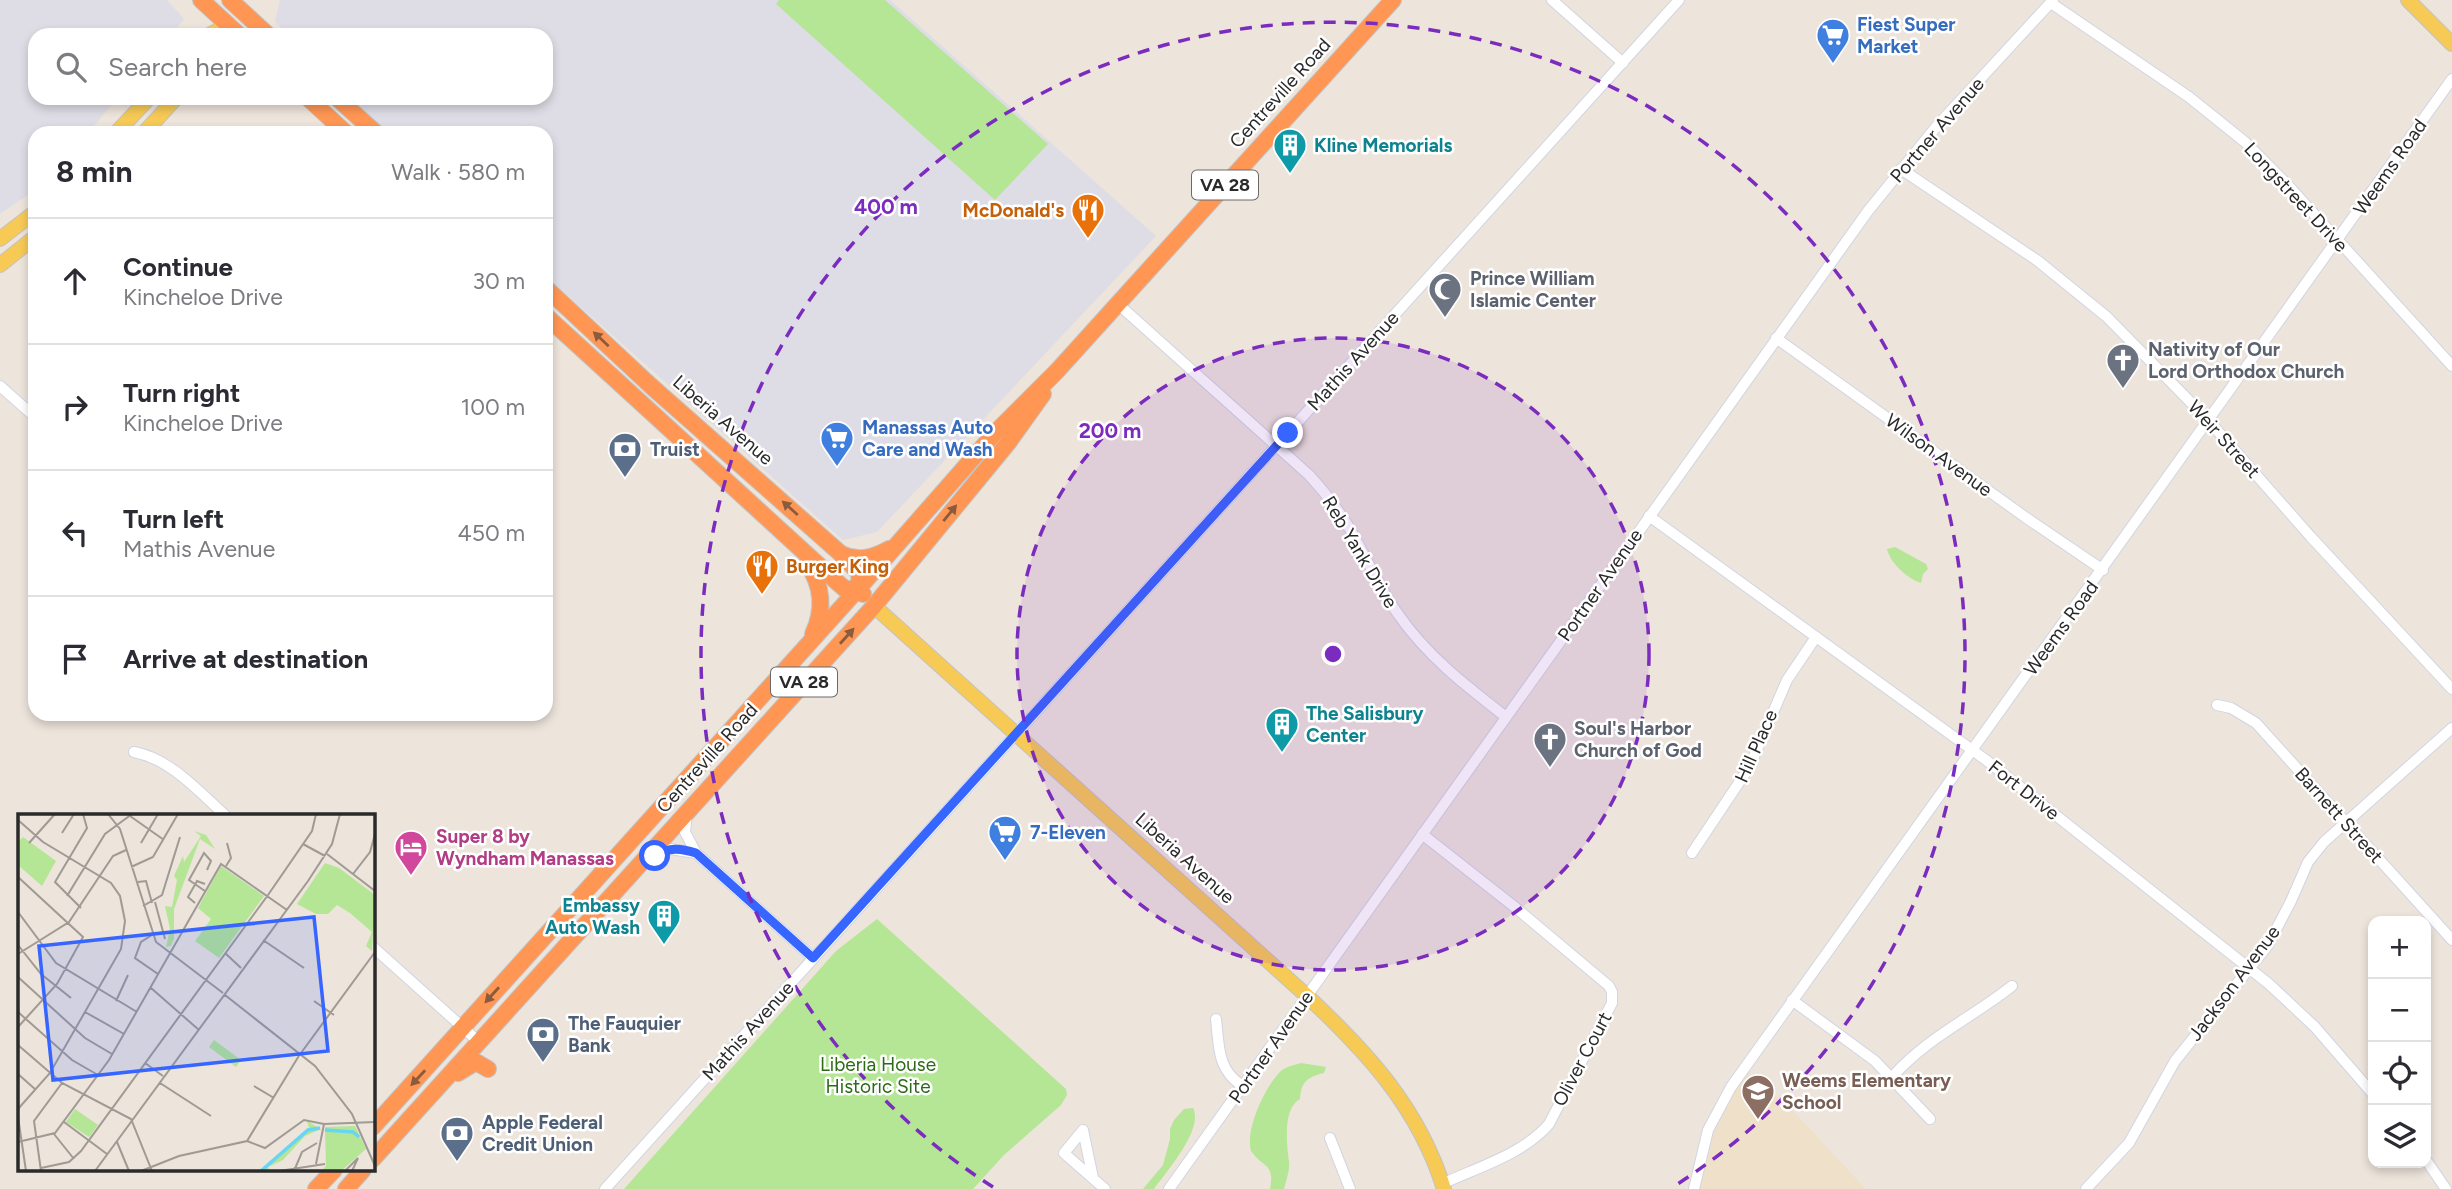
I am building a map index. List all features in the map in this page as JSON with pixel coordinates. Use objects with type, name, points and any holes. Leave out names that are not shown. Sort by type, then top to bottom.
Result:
[{"type":"highway","points":[[201,0],[226,28]]},
{"type":"highway","name":"Centreville Road","points":[[374,1125],[859,589],[995,433],[1057,371],[1392,0]]},
{"type":"highway","points":[[240,3],[262,28]]},
{"type":"highway","points":[[316,105],[338,126]]},
{"type":"highway","points":[[345,105],[368,126]]},
{"type":"highway","name":"Liberia Avenue","points":[[553,295],[651,386],[840,554],[860,574],[859,589],[874,606]]},
{"type":"highway","name":"Liberia Avenue","points":[[553,322],[845,589],[859,589]]},
{"type":"highway","name":"Centreville Road","points":[[374,1158],[874,606],[1008,443],[1057,371]]},
{"type":"highway","points":[[840,554],[850,558],[869,558],[900,542]]},
{"type":"highway","points":[[796,546],[817,577],[820,589],[818,622],[809,642]]},
{"type":"highway","points":[[443,1081],[474,1063],[488,1069]]},
{"type":"highway","points":[[316,1189],[332,1172]]},
{"type":"highway","points":[[346,1189],[361,1172]]},
{"type":"main road","points":[[2408,0],[2452,44]]},
{"type":"main road","points":[[231,28],[240,3]]},
{"type":"main road","points":[[123,126],[143,105]]},
{"type":"main road","points":[[150,126],[170,105]]},
{"type":"main road","points":[[0,239],[28,217]]},
{"type":"main road","points":[[0,265],[28,243]]},
{"type":"main road","name":"Liberia Avenue","points":[[874,606],[1307,996],[1361,1048],[1389,1083],[1415,1123],[1443,1186]]},
{"type":"street","points":[[1552,0],[1623,63]]},
{"type":"street","name":"Mathis Avenue","points":[[605,1189],[1679,0]]},
{"type":"street","name":"Portner Avenue","points":[[1175,1187],[1243,1086],[1776,338],[1901,169],[2052,1]]},
{"type":"street","name":"Longstreet Drive","points":[[2052,1],[2189,97],[2266,161],[2452,366]]},
{"type":"street","name":"Weems Road","points":[[1694,1189],[1709,1130],[1731,1087],[2452,79]]},
{"type":"street","name":"Weir Street","points":[[1901,169],[2038,261],[2128,337],[2208,420],[2310,536],[2452,688]]},
{"type":"street","name":"Reb Yank Drive","points":[[1118,304],[1309,475],[1336,508],[1388,598],[1419,642],[1452,674],[1506,717]]},
{"type":"street","name":"Wilson Avenue","points":[[1776,338],[2103,570]]},
{"type":"street","points":[[0,386],[28,411]]},
{"type":"street","name":"Fort Drive","points":[[1649,516],[1973,750],[2249,968],[2315,1027],[2368,1088]]},
{"type":"street","name":"Hill Place","points":[[1692,853],[1750,766],[1787,680],[1816,637]]},
{"type":"street","name":"Barnett Street","points":[[2217,705],[2231,708],[2256,723],[2452,940]]},
{"type":"street","name":"Jackson Avenue","points":[[2086,1189],[2129,1143],[2175,1061],[2267,945],[2308,862],[2324,842],[2452,728]]},
{"type":"street","points":[[134,752],[163,762],[224,814]]},
{"type":"street","points":[[687,811],[685,832],[696,853],[813,958]]},
{"type":"street","name":"Oliver Court","points":[[1422,834],[1609,986],[1613,997],[1543,1131],[1518,1149],[1443,1186]]},
{"type":"street","points":[[636,869],[670,849],[684,849],[696,853]]},
{"type":"street","points":[[374,948],[478,1042]]},
{"type":"street","points":[[1892,1077],[1934,1037],[1981,1009],[2012,986]]},
{"type":"street","points":[[1792,1000],[1866,1054],[1892,1077],[1930,1119]]},
{"type":"street","points":[[1216,1018],[1223,1066],[1227,1074],[1243,1086]]},
{"type":"street","points":[[1330,1138],[1350,1189]]},
{"type":"street","points":[[2431,1167],[2446,1189]]},
{"type":"street","points":[[1093,1178],[1105,1189]]},
{"type":"shaded area","points":[[0,0],[167,0],[184,19],[177,28],[28,28],[28,105],[111,105],[94,126],[28,126],[28,195],[0,214]]},
{"type":"shaded area","points":[[280,0],[890,0],[1156,236],[877,532],[843,540],[553,282],[553,126],[378,126],[354,105],[553,105],[553,28],[281,28],[275,21]]},
{"type":"shaded area","name":"Weems Elementary School","points":[[1744,1069],[1795,1113],[1866,1189],[1694,1189],[1708,1130]]},
{"type":"green space","points":[[779,0],[885,0],[1048,144],[995,200],[776,4]]},
{"type":"green space","points":[[1895,547],[1926,564],[1928,569],[1923,574],[1921,583],[1905,574],[1892,560],[1887,549]]},
{"type":"green space","name":"Liberia House Historic Site","points":[[877,919],[1066,1089],[1067,1095],[1061,1105],[1004,1155],[973,1189],[624,1189],[836,951]]},
{"type":"green space","points":[[1301,1063],[1326,1067],[1324,1073],[1306,1081],[1300,1099],[1290,1111],[1287,1128],[1287,1179],[1284,1189],[1270,1189],[1270,1170],[1251,1151],[1251,1132],[1263,1097],[1275,1078],[1283,1069]]},
{"type":"green space","points":[[1193,1108],[1193,1127],[1182,1150],[1154,1189],[1143,1189],[1163,1165],[1174,1120],[1184,1109]]},
{"type":"place","name":"Fiest Super Market","points":[[1833,65]]},
{"type":"place","name":"Kline Memorials","points":[[1290,175]]},
{"type":"place","name":"McDonald's","points":[[1088,240]]},
{"type":"place","name":"Prince William Islamic Center","points":[[1445,319]]},
{"type":"place","name":"Nativity of Our Lord Orthodox Church","points":[[2123,390]]},
{"type":"place","name":"Manassas Auto Care and Wash","points":[[837,468]]},
{"type":"place","name":"Truist","points":[[625,479]]},
{"type":"place","name":"Burger King","points":[[762,596]]},
{"type":"place","name":"The Salisbury Center","points":[[1282,754]]},
{"type":"place","name":"Soul's Harbor Church of God","points":[[1550,769]]},
{"type":"place","name":"7-Eleven","points":[[1005,862]]},
{"type":"place","name":"Super 8 by Wyndham Manassas","points":[[411,877]]},
{"type":"place","name":"Embassy Auto Wash","points":[[664,946]]},
{"type":"place","name":"The Fauquier Bank","points":[[543,1064]]},
{"type":"place","name":"Weems Elementary School","points":[[1758,1121]]},
{"type":"place","name":"Apple Federal Credit Union","points":[[457,1163]]},
{"type":"route","points":[[655,856],[675,848],[696,853],[813,958],[1288,433]]}]
